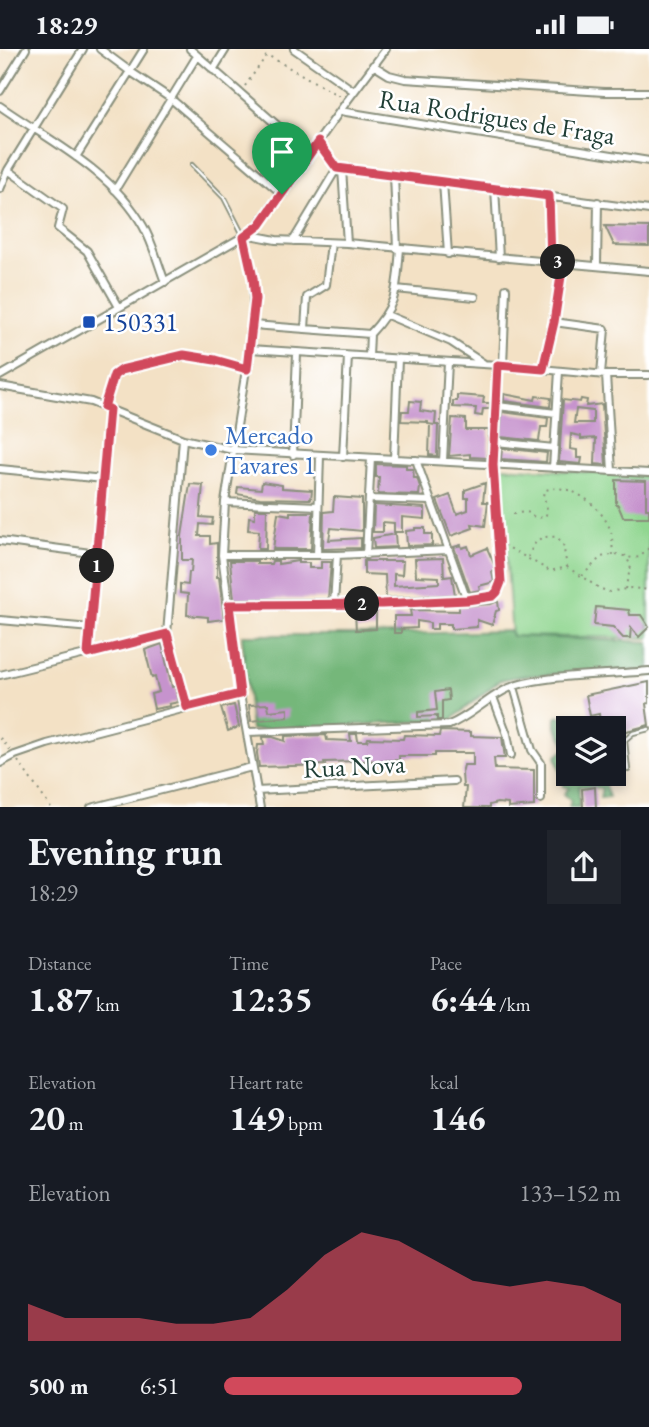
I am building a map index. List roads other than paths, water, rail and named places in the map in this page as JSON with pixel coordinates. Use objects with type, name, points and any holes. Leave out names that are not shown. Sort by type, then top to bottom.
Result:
[{"type":"street","points":[[0,91],[26,49]]},
{"type":"street","points":[[0,188],[8,170],[83,49]]},
{"type":"street","points":[[100,49],[170,98],[282,194]]},
{"type":"street","points":[[76,157],[144,49]]},
{"type":"street","points":[[213,70],[226,49]]},
{"type":"street","points":[[294,49],[354,91]]},
{"type":"street","points":[[0,376],[247,236],[260,225],[386,49]]},
{"type":"street","points":[[115,190],[195,52],[310,153]]},
{"type":"street","points":[[373,65],[389,75],[405,79],[604,92],[649,92]]},
{"type":"street","points":[[0,106],[76,157],[115,190],[142,224],[165,282]]},
{"type":"street","name":"Rua Rodrigues de Fraga","points":[[340,111],[649,162]]},
{"type":"street","points":[[339,168],[649,210]]},
{"type":"street","points":[[293,241],[339,168]]},
{"type":"street","points":[[339,168],[347,243]]},
{"type":"street","points":[[8,170],[63,209],[58,228],[87,251],[119,307]]},
{"type":"street","points":[[369,357],[370,334],[387,315],[396,289],[399,249],[394,174]]},
{"type":"street","points":[[443,182],[448,254]]},
{"type":"street","points":[[495,188],[499,258]]},
{"type":"street","points":[[549,196],[551,261]]},
{"type":"street","points":[[597,265],[598,202]]},
{"type":"street","points":[[247,236],[649,271]]},
{"type":"street","points":[[247,236],[253,278],[253,325],[225,502],[222,555],[240,694],[260,807]]},
{"type":"street","points":[[305,329],[307,297],[325,286],[331,243]]},
{"type":"street","points":[[543,369],[563,263]]},
{"type":"street","points":[[396,289],[475,297]]},
{"type":"street","points":[[229,605],[382,604],[467,600],[489,597],[497,592],[501,582],[493,465],[506,289]]},
{"type":"street","points":[[387,315],[452,342],[485,364]]},
{"type":"street","points":[[554,322],[601,327],[605,330],[603,375],[612,471]]},
{"type":"street","points":[[253,325],[370,334]]},
{"type":"street","points":[[250,349],[501,365],[603,375],[649,375]]},
{"type":"street","points":[[293,455],[297,353]]},
{"type":"street","points":[[88,654],[104,479],[107,408],[114,375],[121,370],[184,355],[247,369]]},
{"type":"street","points":[[343,457],[348,356]]},
{"type":"street","points":[[394,459],[398,359]]},
{"type":"street","points":[[443,461],[448,362]]},
{"type":"street","points":[[553,468],[559,371]]},
{"type":"street","points":[[0,386],[60,396],[107,408],[183,439],[233,450],[649,473]]},
{"type":"street","points":[[498,407],[556,413]]},
{"type":"street","points":[[183,439],[167,634],[187,707]]},
{"type":"street","points":[[496,442],[554,447]]},
{"type":"street","points":[[317,555],[320,456]]},
{"type":"street","points":[[366,555],[371,458]]},
{"type":"street","points":[[416,460],[467,600]]},
{"type":"street","points":[[0,469],[104,479]]},
{"type":"street","points":[[369,499],[430,501]]},
{"type":"street","points":[[225,502],[318,506]]},
{"type":"street","points":[[0,541],[98,554]]},
{"type":"street","points":[[222,555],[366,555],[448,550]]},
{"type":"street","points":[[334,604],[337,555]]},
{"type":"street","points":[[0,620],[91,628]]},
{"type":"street","points":[[0,675],[167,634]]},
{"type":"street","points":[[247,732],[449,725],[513,687],[536,681],[649,671]]},
{"type":"street","points":[[513,687],[532,750],[541,763],[541,799]]},
{"type":"street","points":[[0,763],[15,755],[240,694]]},
{"type":"street","points":[[493,697],[507,734],[511,755]]},
{"type":"street","points":[[91,807],[252,767]]},
{"type":"street","name":"Rua Nova","points":[[256,791],[454,781]]},
{"type":"lane","points":[[318,142],[339,168]]},
{"type":"lane","points":[[192,165],[224,198],[247,236]]},
{"type":"lane","points":[[628,770],[625,740],[633,733],[649,729]]},
{"type":"place","name":"150331","points":[[89,322]]},
{"type":"place","name":"Mercado Tavares 1","points":[[211,450]]}]
